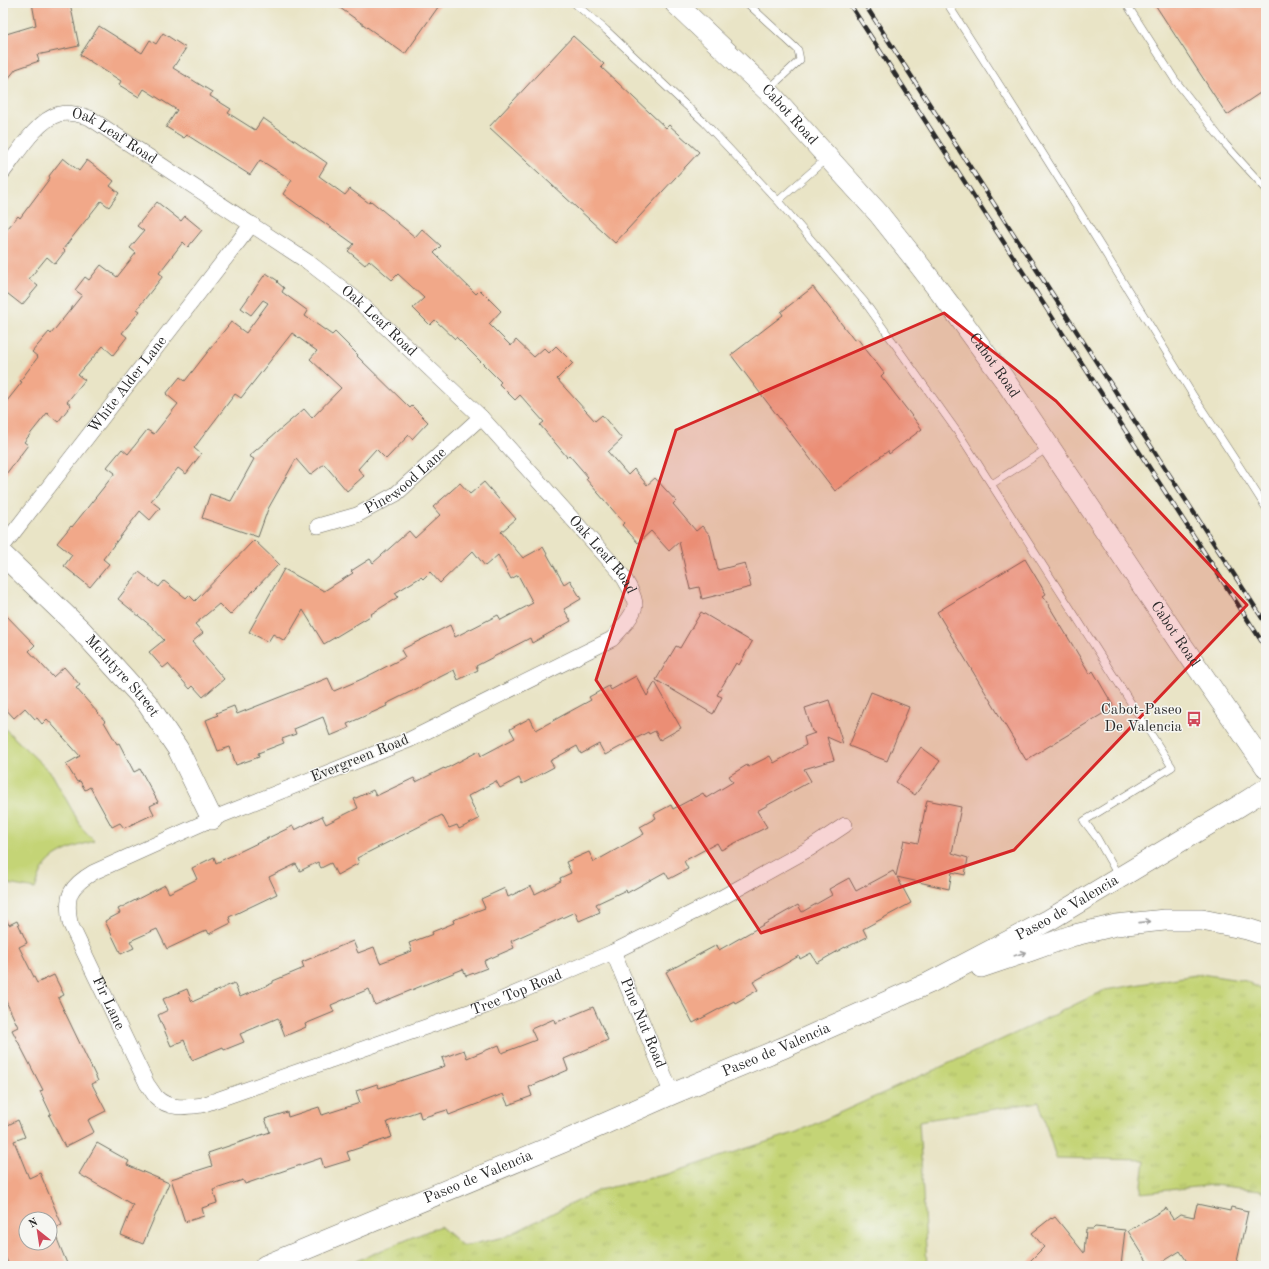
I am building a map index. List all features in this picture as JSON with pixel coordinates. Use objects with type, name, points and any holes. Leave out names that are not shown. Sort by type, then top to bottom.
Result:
[{"type":"main road","name":"Cabot Road","points":[[675,3],[768,91],[828,156],[879,214],[959,317],[1004,379],[1182,645],[1266,767]]},
{"type":"main road","name":"McIntyre Street","points":[[3,555],[81,630],[147,703],[178,749],[212,819]]},
{"type":"main road","name":"Paseo de Valencia","points":[[265,1266],[563,1142],[672,1094],[785,1047],[929,983],[1049,920],[1266,789]]},
{"type":"main road","points":[[929,983],[1030,951],[1071,936],[1116,925],[1165,920],[1202,920],[1247,928],[1266,934]]},
{"type":"street","name":"Oak Leaf Road","points":[[3,172],[44,122],[60,114],[77,114],[90,118],[308,262],[356,299],[481,417],[619,571],[629,585],[635,605]]},
{"type":"street","name":"White Alder Lane","points":[[3,546],[252,224]]},
{"type":"street","name":"Pinewood Lane","points":[[318,526],[357,515],[396,494],[481,417]]},
{"type":"street","name":"Evergreen Road","points":[[71,893],[80,880],[94,872],[212,819],[409,740],[612,639],[627,622],[635,605]]},
{"type":"street","name":"Tree Top Road","points":[[168,1105],[184,1108],[202,1105],[486,1006],[613,952],[712,903],[809,849],[845,825]]},
{"type":"street","name":"Fir Lane","points":[[71,893],[67,908],[70,923],[147,1084],[156,1097],[168,1105]]},
{"type":"street","name":"Pine Nut Road","points":[[613,952],[672,1094]]},
{"type":"lane","points":[[574,3],[606,30],[705,123],[778,201],[864,301],[931,394],[992,484],[1172,767],[1084,821],[1097,838],[1120,878]]},
{"type":"lane","points":[[747,3],[798,50],[800,60],[768,91]]},
{"type":"lane","points":[[947,3],[1041,149],[1195,397],[1266,508]]},
{"type":"lane","points":[[1126,3],[1175,80],[1225,144],[1266,189]]},
{"type":"lane","points":[[778,201],[828,156]]},
{"type":"lane","points":[[992,484],[1050,447]]},
{"type":"highlighted area","points":[[944,313],[1056,401],[1247,605],[1014,850],[761,933],[596,680],[676,430]]},
{"type":"green space","points":[[3,727],[52,774],[82,828],[94,841],[74,847],[55,856],[45,866],[35,889],[3,883]]},
{"type":"green space","points":[[1201,974],[1246,981],[1266,992],[1266,1193],[1260,1190],[1213,1185],[1141,1193],[1145,1160],[1056,1158],[1039,1102],[919,1121],[927,1266],[344,1266],[440,1226],[463,1246],[505,1237],[599,1190],[668,1174],[797,1132],[1016,1033],[1105,990]]},
{"type":"building","points":[[32,3],[70,3],[79,46],[37,55],[39,61],[16,69],[3,85],[3,35],[36,25]]},
{"type":"building","points":[[333,3],[441,3],[405,54]]},
{"type":"building","points":[[1154,3],[1266,3],[1266,89],[1227,115]]},
{"type":"building","points":[[99,26],[142,53],[150,40],[156,44],[163,33],[186,48],[173,68],[212,92],[210,96],[231,109],[228,113],[255,130],[263,118],[327,163],[319,176],[345,195],[350,189],[369,203],[371,201],[415,237],[422,229],[441,246],[434,253],[476,294],[480,290],[501,311],[489,324],[511,346],[516,340],[534,357],[544,348],[549,353],[556,346],[573,363],[557,379],[595,421],[602,415],[622,439],[608,452],[628,475],[634,469],[647,485],[655,478],[676,501],[673,504],[696,531],[702,526],[710,535],[718,570],[745,563],[751,587],[702,599],[699,587],[690,589],[679,542],[669,551],[651,531],[638,543],[622,525],[624,523],[586,479],[588,477],[569,455],[567,457],[540,425],[544,422],[520,395],[515,400],[499,384],[501,382],[456,337],[455,339],[435,320],[430,325],[413,308],[424,298],[398,274],[392,280],[369,260],[365,265],[348,251],[354,244],[283,194],[292,180],[260,160],[250,175],[187,135],[184,138],[166,127],[177,110],[144,89],[139,97],[119,85],[121,81],[80,55]]},
{"type":"building","points":[[573,36],[604,64],[601,67],[666,128],[669,125],[699,152],[615,243],[489,127]]},
{"type":"building","points":[[63,158],[79,171],[87,160],[114,181],[110,186],[119,193],[109,207],[101,201],[63,249],[65,251],[55,264],[47,257],[29,279],[38,286],[22,305],[3,290],[3,234],[18,216],[20,218]]},
{"type":"building","points":[[157,202],[181,221],[185,216],[202,230],[188,247],[183,242],[159,273],[163,276],[137,309],[140,311],[122,333],[127,337],[113,355],[103,346],[78,375],[85,380],[67,402],[71,405],[58,422],[47,413],[24,442],[28,445],[3,478],[3,406],[22,382],[20,381],[38,357],[32,352],[49,332],[51,334],[82,295],[75,290],[85,277],[89,280],[101,265],[117,277],[136,253],[130,248],[144,231],[137,226]]},
{"type":"building","points":[[266,273],[278,281],[277,282],[284,288],[282,292],[308,311],[305,316],[332,335],[335,332],[410,408],[412,406],[428,422],[412,439],[409,435],[386,459],[376,449],[358,469],[364,476],[347,491],[324,464],[310,475],[296,459],[268,509],[258,537],[202,518],[210,494],[231,501],[254,459],[249,456],[304,409],[312,418],[341,388],[310,359],[317,351],[292,333],[241,398],[235,394],[194,448],[201,454],[186,474],[178,468],[151,501],[160,508],[150,520],[140,511],[103,559],[109,564],[90,587],[64,566],[72,555],[57,543],[71,526],[72,527],[115,473],[107,467],[122,449],[128,454],[147,430],[154,434],[178,404],[166,394],[180,377],[185,381],[231,322],[246,333],[268,303],[263,300],[251,315],[241,308]]},
{"type":"building","points":[[813,287],[854,340],[857,338],[884,373],[881,376],[922,429],[889,454],[888,451],[835,491],[731,355],[783,315],[781,312]]},
{"type":"building","points":[[484,482],[516,519],[501,532],[523,558],[543,547],[564,584],[570,580],[581,599],[564,609],[571,621],[532,643],[530,638],[476,666],[478,670],[458,680],[454,670],[386,704],[387,706],[347,724],[349,728],[330,736],[323,717],[294,729],[296,734],[282,739],[284,743],[258,753],[259,757],[236,765],[230,747],[218,751],[206,720],[218,715],[216,713],[234,706],[237,714],[328,678],[334,691],[362,679],[405,657],[401,650],[450,625],[455,637],[498,615],[501,620],[533,603],[518,575],[511,579],[498,555],[485,566],[473,551],[440,583],[430,572],[423,579],[421,577],[395,593],[398,597],[371,614],[372,615],[324,644],[303,610],[285,641],[273,634],[268,642],[249,632],[284,569],[324,591],[353,573],[351,571],[370,559],[373,563],[409,531],[415,538],[440,515],[433,507],[460,483],[470,494]]},
{"type":"building","points":[[254,540],[279,564],[230,615],[219,604],[195,624],[203,633],[192,642],[224,679],[203,697],[193,686],[190,689],[168,664],[163,668],[149,652],[164,640],[151,626],[118,599],[139,572],[159,587],[164,581],[186,598],[189,595],[195,601]]},
{"type":"building","points":[[1025,559],[1046,594],[1043,596],[1090,674],[1093,671],[1114,707],[1026,760],[937,612]]},
{"type":"building","points":[[3,612],[35,645],[29,651],[53,677],[64,667],[80,685],[76,688],[105,721],[104,722],[117,744],[119,743],[134,772],[140,769],[158,802],[150,806],[154,814],[124,828],[120,823],[112,827],[90,787],[85,790],[80,781],[77,782],[66,764],[80,756],[47,719],[42,724],[25,708],[14,718],[3,706]]},
{"type":"building","points":[[701,612],[752,642],[739,665],[736,663],[717,695],[722,697],[713,714],[656,680],[676,646],[680,648]]},
{"type":"building","points":[[636,676],[647,696],[655,682],[681,728],[660,740],[655,731],[649,734],[648,732],[605,755],[599,744],[581,754],[577,746],[550,761],[554,767],[522,784],[519,778],[500,788],[496,781],[468,796],[479,819],[459,829],[457,825],[449,828],[442,815],[357,858],[359,863],[337,875],[331,863],[321,868],[318,862],[300,871],[296,864],[269,877],[277,894],[229,917],[231,923],[209,934],[207,930],[167,949],[157,929],[130,941],[134,948],[121,954],[105,921],[120,913],[118,909],[165,885],[169,893],[197,879],[192,868],[214,857],[216,863],[293,826],[295,830],[322,816],[326,824],[358,808],[354,799],[373,790],[376,796],[414,778],[416,782],[479,751],[481,756],[515,738],[510,729],[530,718],[536,730],[591,700],[589,697],[609,686],[611,690]]},
{"type":"building","points":[[871,692],[909,707],[887,761],[849,746]]},
{"type":"building","points":[[829,700],[843,744],[827,737],[834,760],[804,769],[811,781],[757,811],[767,827],[721,850],[717,843],[684,861],[688,869],[669,879],[665,872],[627,893],[626,890],[596,904],[600,912],[579,921],[575,912],[511,941],[514,948],[484,961],[487,968],[466,976],[463,969],[375,1005],[369,989],[331,1005],[334,1012],[305,1024],[306,1027],[285,1036],[278,1018],[240,1034],[244,1042],[224,1050],[223,1047],[192,1060],[184,1040],[171,1046],[158,1015],[168,1010],[163,999],[187,989],[192,1002],[234,983],[240,997],[304,968],[302,962],[353,941],[358,953],[374,947],[380,963],[412,951],[409,943],[433,934],[432,932],[454,923],[453,920],[485,908],[481,899],[505,888],[508,897],[531,886],[535,894],[561,881],[560,878],[571,873],[566,862],[589,852],[594,862],[644,834],[640,827],[656,818],[654,814],[671,805],[673,809],[703,793],[706,798],[733,782],[729,776],[747,765],[748,767],[770,756],[774,763],[806,745],[804,737],[815,733],[812,731],[805,708]]},
{"type":"building","points":[[921,747],[940,761],[915,795],[896,782]]},
{"type":"building","points":[[927,800],[961,807],[952,853],[968,858],[965,875],[952,872],[949,889],[897,877],[911,903],[863,929],[867,937],[845,947],[817,963],[811,953],[800,959],[799,956],[753,982],[758,990],[693,1023],[666,972],[717,945],[719,950],[798,905],[802,912],[832,895],[829,889],[849,878],[856,891],[893,871],[896,876],[904,840],[918,843]]},
{"type":"building","points":[[3,913],[9,925],[17,921],[27,943],[19,947],[37,983],[54,975],[64,995],[58,998],[98,1081],[92,1084],[106,1111],[88,1120],[94,1132],[65,1147],[49,1115],[51,1114],[40,1091],[43,1090],[12,1030],[18,1027],[3,995]]},
{"type":"building","points":[[593,1007],[608,1040],[564,1059],[568,1070],[529,1087],[532,1096],[508,1105],[503,1094],[449,1115],[447,1110],[421,1118],[419,1111],[387,1122],[392,1137],[347,1152],[350,1160],[324,1168],[321,1158],[245,1184],[243,1180],[213,1190],[217,1203],[202,1208],[204,1216],[185,1222],[171,1179],[212,1166],[208,1153],[270,1132],[265,1119],[287,1112],[288,1117],[319,1107],[322,1115],[360,1103],[356,1091],[377,1084],[379,1088],[445,1066],[442,1058],[464,1050],[467,1058],[499,1045],[502,1053],[536,1040],[531,1029],[554,1019],[555,1023]]},
{"type":"building","points":[[3,1114],[8,1125],[18,1120],[25,1137],[14,1141],[29,1178],[40,1173],[56,1211],[18,1211],[18,1251],[58,1251],[58,1241],[68,1266],[9,1266],[3,1251]]},
{"type":"building","points":[[97,1143],[129,1161],[127,1165],[169,1183],[143,1244],[121,1235],[133,1205],[79,1174]]},
{"type":"building","points":[[1197,1204],[1230,1211],[1231,1207],[1248,1211],[1236,1266],[1190,1266],[1180,1251],[1156,1266],[1150,1266],[1128,1231],[1166,1208],[1173,1219],[1180,1214],[1194,1217]]},
{"type":"building","points":[[58,1216],[62,1225],[58,1227]]},
{"type":"building","points":[[1055,1217],[1084,1253],[1086,1229],[1093,1229],[1095,1227],[1125,1230],[1121,1266],[1025,1266],[1044,1247],[1032,1233],[1051,1218],[1052,1219]]},
{"type":"railway","points":[[849,3],[1266,648]]},
{"type":"railway","points":[[864,3],[1266,624]]},
{"type":"place","name":"Cabot-Paseo De Valencia","points":[[1194,719]]}]
